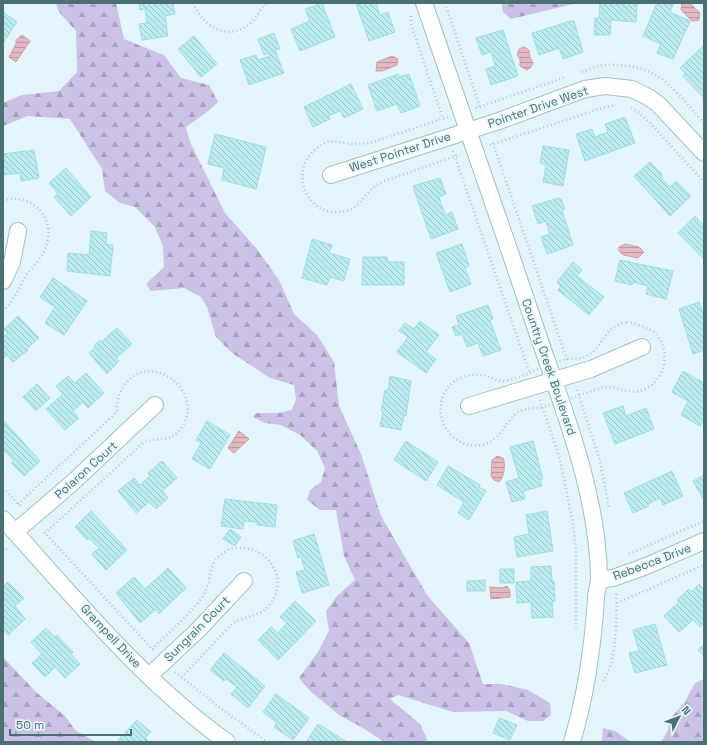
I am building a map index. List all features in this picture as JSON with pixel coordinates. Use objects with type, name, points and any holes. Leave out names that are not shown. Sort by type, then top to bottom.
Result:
[{"type":"street","name":"Country Creek Boulevard","points":[[424,3],[469,130],[574,440],[593,522],[599,580],[592,653],[572,742]]},
{"type":"street","name":"Pointer Drive West","points":[[469,130],[499,121],[585,89],[605,86],[632,89],[659,105],[704,154]]},
{"type":"street","name":"West Pointer Drive","points":[[331,175],[469,130]]},
{"type":"street","points":[[3,281],[12,262],[18,231]]},
{"type":"street","points":[[469,406],[554,382],[591,369],[642,347]]},
{"type":"street","name":"Polaron Court","points":[[15,532],[71,484],[155,405]]},
{"type":"street","name":"Grampell Drive","points":[[3,519],[149,676],[199,721],[227,742]]},
{"type":"street","name":"Rebecca Drive","points":[[599,580],[612,578],[644,567],[704,542]]},
{"type":"street","name":"Sungrain Court","points":[[149,676],[198,630],[244,582]]},
{"type":"path","points":[[193,3],[198,13],[211,27],[227,31],[244,28],[253,21],[263,6],[268,3]]},
{"type":"path","points":[[411,13],[411,24],[560,459],[573,524],[576,553],[576,632]]},
{"type":"path","points":[[494,144],[602,108],[620,105]]},
{"type":"path","points":[[626,106],[638,112],[704,182]]},
{"type":"path","points":[[3,488],[176,673],[267,742]]},
{"type":"path","points":[[627,555],[704,521]]},
{"type":"path","points":[[617,603],[704,565]]},
{"type":"green space","points":[[56,3],[116,3],[124,39],[164,55],[181,78],[209,85],[218,102],[186,127],[190,142],[225,213],[257,249],[279,280],[294,314],[317,335],[334,362],[339,406],[361,454],[381,516],[427,595],[469,643],[483,684],[501,684],[528,690],[550,703],[551,715],[543,721],[528,721],[506,711],[453,712],[398,695],[390,699],[420,724],[427,739],[426,742],[384,742],[363,728],[339,715],[309,690],[299,678],[318,652],[329,631],[326,611],[337,596],[355,580],[344,556],[336,510],[320,510],[307,500],[310,490],[321,482],[325,468],[317,451],[300,435],[281,425],[265,423],[253,417],[256,413],[278,413],[292,410],[296,399],[294,385],[270,378],[232,353],[216,337],[207,307],[201,297],[184,288],[151,291],[146,284],[164,267],[163,246],[155,227],[135,207],[120,203],[105,191],[102,169],[70,119],[28,116],[3,126],[3,103],[22,95],[59,91],[77,72],[76,31],[59,12]]},
{"type":"green space","points":[[502,3],[578,3],[511,19],[503,12]]},
{"type":"green space","points":[[3,657],[37,693],[65,716],[75,730],[96,742],[3,742]]},
{"type":"green space","points":[[704,679],[704,742],[661,742],[667,732],[671,717],[683,705],[695,683]]},
{"type":"green space","points":[[603,728],[615,731],[631,742],[602,742]]},
{"type":"shaded area","points":[[682,3],[690,3],[700,13],[699,20],[692,21],[681,10]]},
{"type":"shaded area","points":[[22,35],[30,41],[16,62],[9,57],[16,44],[16,40]]},
{"type":"shaded area","points":[[524,47],[529,50],[533,63],[527,70],[520,66],[520,59],[517,55],[519,49]]},
{"type":"shaded area","points":[[392,56],[398,59],[397,65],[382,71],[376,71],[377,62]]},
{"type":"shaded area","points":[[625,244],[639,247],[644,252],[638,258],[623,255],[619,251],[619,247]]},
{"type":"shaded area","points":[[239,431],[249,439],[234,453],[228,448]]},
{"type":"shaded area","points":[[497,456],[503,458],[504,464],[503,474],[499,482],[494,480],[491,476],[492,460]]},
{"type":"shaded area","points":[[507,586],[510,591],[510,597],[491,599],[490,587],[502,588]]},
{"type":"building","points":[[139,3],[173,3],[175,14],[165,16],[168,36],[142,40],[139,24],[147,23],[145,9],[140,10]]},
{"type":"building","points":[[322,3],[335,37],[300,51],[291,29],[310,21],[305,9]]},
{"type":"building","points":[[356,3],[376,3],[380,15],[388,12],[395,32],[369,41]]},
{"type":"building","points":[[600,3],[637,3],[636,22],[611,20],[610,35],[594,35],[595,18],[599,18]]},
{"type":"building","points":[[657,3],[673,4],[670,12],[690,21],[673,59],[657,53],[661,44],[643,36]]},
{"type":"building","points":[[3,12],[17,22],[3,43]]},
{"type":"building","points":[[574,21],[583,52],[563,59],[559,48],[539,55],[532,33]]},
{"type":"building","points":[[503,30],[518,76],[491,85],[486,69],[495,66],[491,52],[482,55],[476,38]]},
{"type":"building","points":[[274,33],[280,49],[275,50],[284,73],[249,85],[240,60],[256,55],[258,60],[270,56],[269,53],[264,55],[258,39]]},
{"type":"building","points":[[194,36],[217,64],[201,77],[178,49]]},
{"type":"building","points":[[703,46],[704,98],[683,76],[685,73],[680,68]]},
{"type":"building","points":[[398,74],[399,77],[409,74],[420,106],[401,113],[397,104],[377,111],[368,85]]},
{"type":"building","points":[[351,84],[363,109],[344,118],[340,111],[328,116],[330,119],[313,127],[304,107]]},
{"type":"building","points":[[625,117],[635,143],[585,161],[576,134],[592,129],[595,137],[608,132],[605,124]]},
{"type":"building","points":[[215,134],[266,147],[256,189],[222,180],[224,168],[208,164]]},
{"type":"building","points":[[543,146],[569,150],[563,186],[543,182],[546,165],[540,163]]},
{"type":"building","points":[[34,150],[39,178],[21,181],[20,173],[3,175],[3,154]]},
{"type":"building","points":[[650,162],[662,174],[660,177],[670,187],[676,181],[691,196],[670,216],[634,176]]},
{"type":"building","points":[[66,168],[91,197],[71,216],[54,197],[58,194],[49,183]]},
{"type":"building","points":[[440,178],[446,194],[439,197],[445,215],[452,212],[458,229],[431,239],[413,186]]},
{"type":"building","points":[[558,198],[561,199],[565,209],[562,210],[573,245],[547,254],[541,237],[550,234],[546,221],[538,224],[532,206]]},
{"type":"building","points":[[695,216],[704,226],[704,259],[678,233]]},
{"type":"building","points":[[91,231],[107,233],[106,244],[113,245],[110,276],[67,271],[68,253],[89,255]]},
{"type":"building","points":[[312,239],[332,245],[329,253],[350,259],[344,281],[330,277],[327,285],[302,278]]},
{"type":"building","points":[[462,244],[469,266],[465,268],[471,284],[450,292],[436,253]]},
{"type":"building","points":[[363,257],[387,257],[388,262],[404,262],[404,285],[362,285]]},
{"type":"building","points":[[620,260],[673,271],[666,299],[646,294],[648,286],[633,282],[632,285],[615,281]]},
{"type":"building","points":[[573,262],[582,270],[577,276],[604,297],[589,315],[558,290],[561,286],[557,282]]},
{"type":"building","points":[[53,278],[87,301],[64,335],[45,323],[55,307],[40,297]]},
{"type":"building","points":[[699,302],[704,317],[704,350],[693,354],[679,309]]},
{"type":"building","points":[[488,305],[493,319],[490,320],[501,350],[483,356],[478,343],[467,347],[462,334],[456,336],[452,327],[459,325],[456,316]]},
{"type":"building","points":[[18,316],[39,338],[26,349],[28,350],[13,362],[7,355],[3,359],[3,337],[8,333],[4,329]]},
{"type":"building","points":[[420,321],[439,335],[426,352],[436,359],[426,373],[397,352],[408,337],[399,331],[405,323],[414,329]]},
{"type":"building","points":[[117,328],[132,344],[116,358],[119,361],[107,374],[89,353],[95,347],[94,345],[100,340],[101,342]]},
{"type":"building","points":[[683,371],[704,383],[704,419],[700,426],[681,415],[688,401],[672,392]]},
{"type":"building","points":[[86,373],[104,393],[88,408],[83,402],[73,411],[79,418],[65,430],[46,409],[63,394],[56,386],[68,376],[75,383]]},
{"type":"building","points":[[390,376],[411,381],[406,416],[404,415],[401,430],[380,426],[385,390],[388,390]]},
{"type":"building","points":[[37,384],[50,398],[36,411],[23,397]]},
{"type":"building","points":[[623,406],[626,416],[646,408],[654,429],[615,444],[603,413]]},
{"type":"building","points":[[207,421],[230,435],[210,469],[192,459],[201,443],[196,440]]},
{"type":"building","points":[[5,422],[40,461],[24,476],[11,463],[14,461],[5,451],[3,452],[3,423]]},
{"type":"building","points":[[406,441],[438,462],[426,481],[394,460]]},
{"type":"building","points":[[533,441],[543,479],[540,479],[542,486],[523,491],[525,499],[512,502],[506,482],[519,478],[510,447]]},
{"type":"building","points":[[162,461],[177,478],[162,491],[168,498],[156,509],[149,502],[136,513],[118,491],[134,478],[140,485],[150,476],[148,473]]},
{"type":"building","points":[[448,466],[480,485],[479,487],[486,491],[469,520],[458,513],[464,502],[437,485]]},
{"type":"building","points":[[672,471],[683,496],[663,505],[660,498],[648,504],[649,506],[633,513],[624,493]]},
{"type":"building","points":[[704,475],[704,498],[703,499],[693,481]]},
{"type":"building","points":[[225,499],[277,505],[275,527],[257,525],[257,522],[244,521],[243,529],[221,526]]},
{"type":"building","points":[[91,511],[127,550],[106,570],[92,554],[99,548],[89,538],[87,540],[75,527]]},
{"type":"building","points":[[547,511],[553,551],[517,557],[514,537],[529,534],[526,515]]},
{"type":"building","points":[[230,529],[241,537],[235,546],[223,539]]},
{"type":"building","points":[[314,534],[329,585],[302,593],[296,572],[305,570],[301,557],[298,558],[293,541]]},
{"type":"building","points":[[551,566],[552,581],[554,581],[555,601],[552,602],[553,617],[532,618],[531,602],[517,603],[516,582],[531,581],[531,567]]},
{"type":"building","points":[[168,568],[186,588],[159,614],[156,609],[140,623],[116,593],[134,577],[145,589]]},
{"type":"building","points":[[500,569],[514,569],[514,583],[500,583]]},
{"type":"building","points":[[485,580],[485,591],[467,591],[467,581]]},
{"type":"building","points":[[8,582],[24,598],[15,606],[25,619],[8,635],[3,630],[3,587]]},
{"type":"building","points":[[699,584],[704,590],[704,623],[700,627],[693,620],[679,632],[664,616],[679,602],[677,600],[689,589],[691,592]]},
{"type":"building","points":[[295,601],[316,621],[278,660],[258,640],[271,627],[278,633],[287,623],[280,617]]},
{"type":"building","points":[[655,624],[667,665],[635,673],[629,653],[639,651],[633,630]]},
{"type":"building","points":[[46,628],[55,637],[57,635],[73,652],[71,654],[80,664],[65,678],[55,667],[45,677],[32,663],[42,654],[31,642]]},
{"type":"building","points":[[704,644],[704,656],[698,650]]},
{"type":"building","points":[[224,653],[265,686],[248,708],[231,694],[237,687],[226,679],[224,681],[210,670]]},
{"type":"building","points":[[276,694],[309,718],[293,740],[274,727],[277,723],[263,712]]},
{"type":"building","points":[[499,718],[517,725],[510,740],[493,733]]},
{"type":"building","points":[[137,720],[151,732],[145,738],[149,742],[120,742],[118,740]]},
{"type":"building","points":[[318,724],[347,742],[306,742]]}]
